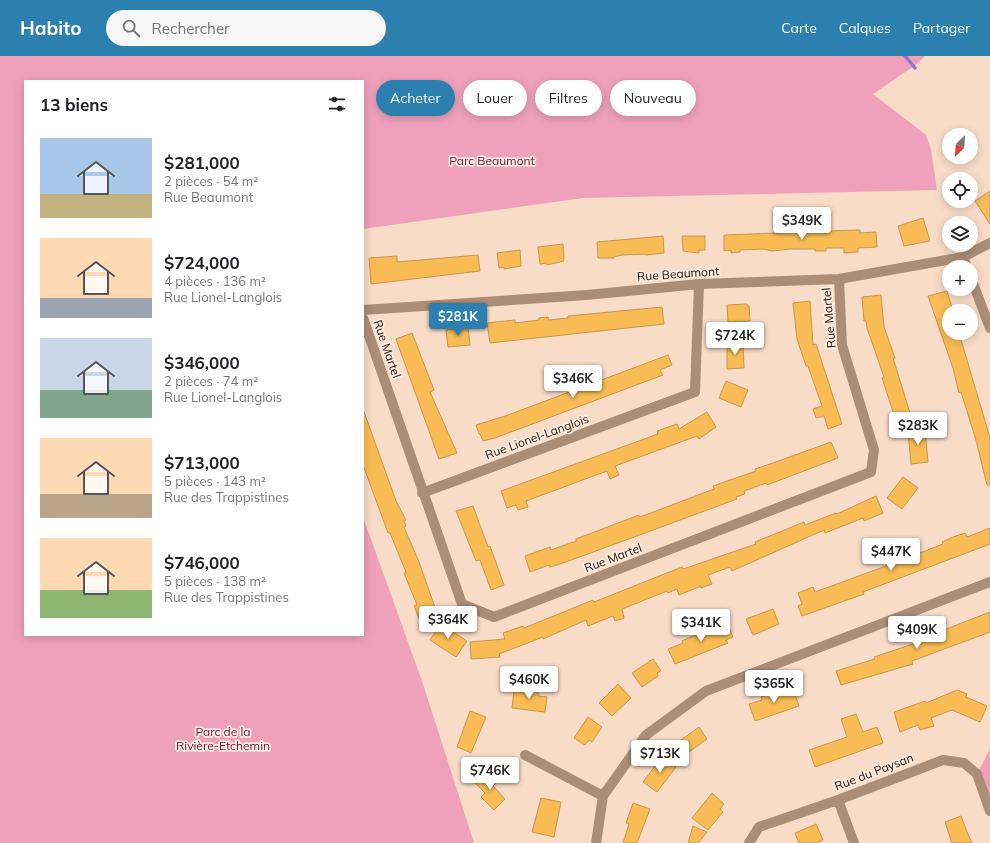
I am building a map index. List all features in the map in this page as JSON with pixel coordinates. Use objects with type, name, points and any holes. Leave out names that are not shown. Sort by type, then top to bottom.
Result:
[{"type":"street","name":"Rue Beaumont","points":[[364,310],[587,295],[699,284],[839,279],[963,257],[990,243]]},
{"type":"street","name":"Rue Martel","points":[[364,321],[422,493],[462,604],[494,617],[871,472],[874,450],[842,344],[839,279]]},
{"type":"street","name":"Rue Lionel-Langlois","points":[[422,493],[694,392],[699,284]]},
{"type":"street","points":[[978,296],[990,328]]},
{"type":"street","points":[[596,843],[603,796],[646,735],[706,691],[990,582]]},
{"type":"street","points":[[525,755],[603,796]]},
{"type":"street","name":"Rue du Paysan","points":[[749,843],[759,827],[838,800],[943,760],[964,763],[977,774],[990,811]]},
{"type":"street","points":[[838,800],[854,843]]},
{"type":"green space","name":"Parc de la Rivière-Etchemin","points":[[0,56],[925,56],[917,64],[873,94],[926,135],[931,150],[937,190],[583,198],[364,229],[364,80],[24,80],[24,636],[364,636],[364,520],[422,681],[474,843],[0,843]]},
{"type":"green space","points":[[990,749],[990,811],[977,774]]},
{"type":"building","points":[[990,191],[990,224],[978,206],[978,199]]},
{"type":"building","points":[[923,218],[930,241],[904,246],[898,226]]},
{"type":"building","points":[[780,228],[790,228],[790,232],[860,230],[860,233],[876,232],[877,247],[858,248],[858,252],[844,253],[844,248],[826,248],[826,251],[815,251],[815,249],[790,249],[772,251],[763,249],[740,250],[740,252],[731,253],[731,250],[724,251],[724,235],[780,233]]},
{"type":"building","points":[[663,236],[664,253],[622,255],[614,258],[598,258],[597,242]]},
{"type":"building","points":[[682,236],[705,236],[705,250],[699,250],[699,253],[683,251]]},
{"type":"building","points":[[563,244],[564,261],[547,265],[546,263],[540,264],[538,247]]},
{"type":"building","points":[[520,250],[521,266],[504,269],[504,267],[499,268],[497,253]]},
{"type":"building","points":[[478,255],[480,271],[371,284],[369,258],[397,256],[397,262]]},
{"type":"building","points":[[942,292],[942,296],[948,296],[951,304],[942,304],[942,336],[928,296]]},
{"type":"building","points":[[881,295],[884,327],[895,358],[893,358],[914,426],[899,430],[882,378],[884,377],[866,321],[864,321],[862,297]]},
{"type":"building","points":[[810,301],[813,345],[816,344],[842,424],[828,429],[824,416],[816,418],[813,409],[822,406],[797,339],[793,303]]},
{"type":"building","points":[[747,304],[747,306],[749,306],[750,321],[728,322],[727,305]]},
{"type":"building","points":[[662,307],[664,324],[490,343],[487,323],[515,320],[515,323],[539,320],[539,318],[548,317],[549,320],[568,318],[568,316]]},
{"type":"building","points":[[468,327],[470,345],[448,347],[446,330]]},
{"type":"building","points":[[412,333],[434,390],[430,392],[457,453],[439,459],[396,339]]},
{"type":"building","points":[[943,340],[961,340],[990,438],[990,485],[987,485],[976,440],[961,392],[959,393],[953,368]]},
{"type":"building","points":[[743,343],[744,368],[727,369],[727,344]]},
{"type":"building","points":[[668,355],[672,365],[660,370],[663,375],[495,438],[483,441],[479,434],[476,425],[508,415]]},
{"type":"building","points":[[726,381],[748,390],[741,407],[719,398]]},
{"type":"building","points":[[364,412],[396,501],[406,520],[404,521],[406,526],[404,527],[419,562],[438,616],[421,623],[414,606],[417,605],[404,573],[406,572],[390,533],[388,533],[364,468]]},
{"type":"building","points":[[707,412],[716,427],[699,439],[697,436],[615,466],[619,475],[610,479],[607,471],[526,501],[528,507],[518,510],[516,505],[507,508],[501,491],[658,434],[657,431],[677,424],[679,429]]},
{"type":"building","points":[[925,429],[928,462],[911,464],[908,431]]},
{"type":"building","points":[[831,442],[838,458],[767,485],[766,483],[744,491],[745,494],[736,497],[737,499],[563,563],[550,567],[549,565],[530,572],[525,556],[550,547],[551,550],[576,541],[576,539],[639,515],[640,517],[714,489],[713,486],[756,471],[755,469]]},
{"type":"building","points":[[903,477],[918,488],[902,509],[887,498]]},
{"type":"building","points":[[876,496],[883,513],[864,521],[863,518],[825,533],[824,530],[732,571],[730,567],[708,575],[712,584],[701,588],[701,586],[679,595],[677,589],[668,593],[667,591],[622,609],[624,618],[615,621],[613,616],[588,626],[586,620],[543,639],[543,637],[499,654],[500,657],[471,659],[470,642],[505,639],[503,633],[523,626],[524,628],[593,600],[594,602],[682,567],[683,569],[756,544],[755,542],[804,522],[805,525],[836,513],[837,514]]},
{"type":"building","points":[[473,506],[488,547],[490,546],[504,585],[491,590],[480,560],[476,561],[456,511]]},
{"type":"building","points":[[990,528],[990,544],[863,592],[864,594],[802,616],[798,606],[802,604],[798,593],[813,587],[815,592],[943,544],[942,542],[953,537],[965,533],[967,537]]},
{"type":"building","points":[[773,609],[779,624],[753,635],[746,619]]},
{"type":"building","points":[[990,612],[990,632],[912,661],[913,664],[841,685],[836,671],[875,659],[874,657],[919,642],[918,640]]},
{"type":"building","points":[[723,622],[726,629],[729,627],[733,637],[726,640],[728,643],[675,664],[668,649],[707,630],[706,628]]},
{"type":"building","points":[[441,624],[467,641],[456,657],[430,640]]},
{"type":"building","points":[[653,659],[661,671],[657,673],[658,676],[642,687],[632,673]]},
{"type":"building","points":[[618,684],[631,698],[612,716],[599,703]]},
{"type":"building","points":[[528,686],[539,687],[538,696],[547,697],[545,712],[512,708],[514,690],[527,692]]},
{"type":"building","points":[[792,686],[799,706],[755,721],[749,704],[762,700],[761,697]]},
{"type":"building","points":[[957,690],[967,694],[966,697],[987,706],[980,722],[952,710],[931,718],[934,726],[920,730],[918,725],[900,732],[894,712],[925,701],[926,703]]},
{"type":"building","points":[[470,711],[486,717],[471,753],[457,747]]},
{"type":"building","points":[[856,714],[863,732],[877,727],[883,743],[815,767],[809,750],[847,737],[841,719]]},
{"type":"building","points":[[588,717],[602,727],[592,742],[589,740],[585,745],[574,738]]},
{"type":"building","points":[[699,727],[707,739],[682,757],[674,745]]},
{"type":"building","points":[[662,757],[676,767],[657,792],[643,782]]},
{"type":"building","points":[[485,772],[496,783],[493,786],[505,799],[494,810],[481,797],[485,793],[475,783]]},
{"type":"building","points":[[712,793],[724,804],[720,809],[723,812],[708,830],[692,818]]},
{"type":"building","points":[[541,798],[561,802],[554,837],[532,832]]},
{"type":"building","points":[[633,803],[650,809],[637,843],[623,843],[629,824],[626,823]]},
{"type":"building","points":[[961,816],[972,843],[952,843],[945,822]]},
{"type":"building","points":[[816,824],[823,840],[817,843],[799,843],[795,833]]},
{"type":"building","points":[[693,826],[707,832],[698,843],[688,843]]},
{"type":"waterway","points":[[905,56],[915,68]]},
{"type":"park label","name":"Parc Beaumont","points":[[492,161]]}]
